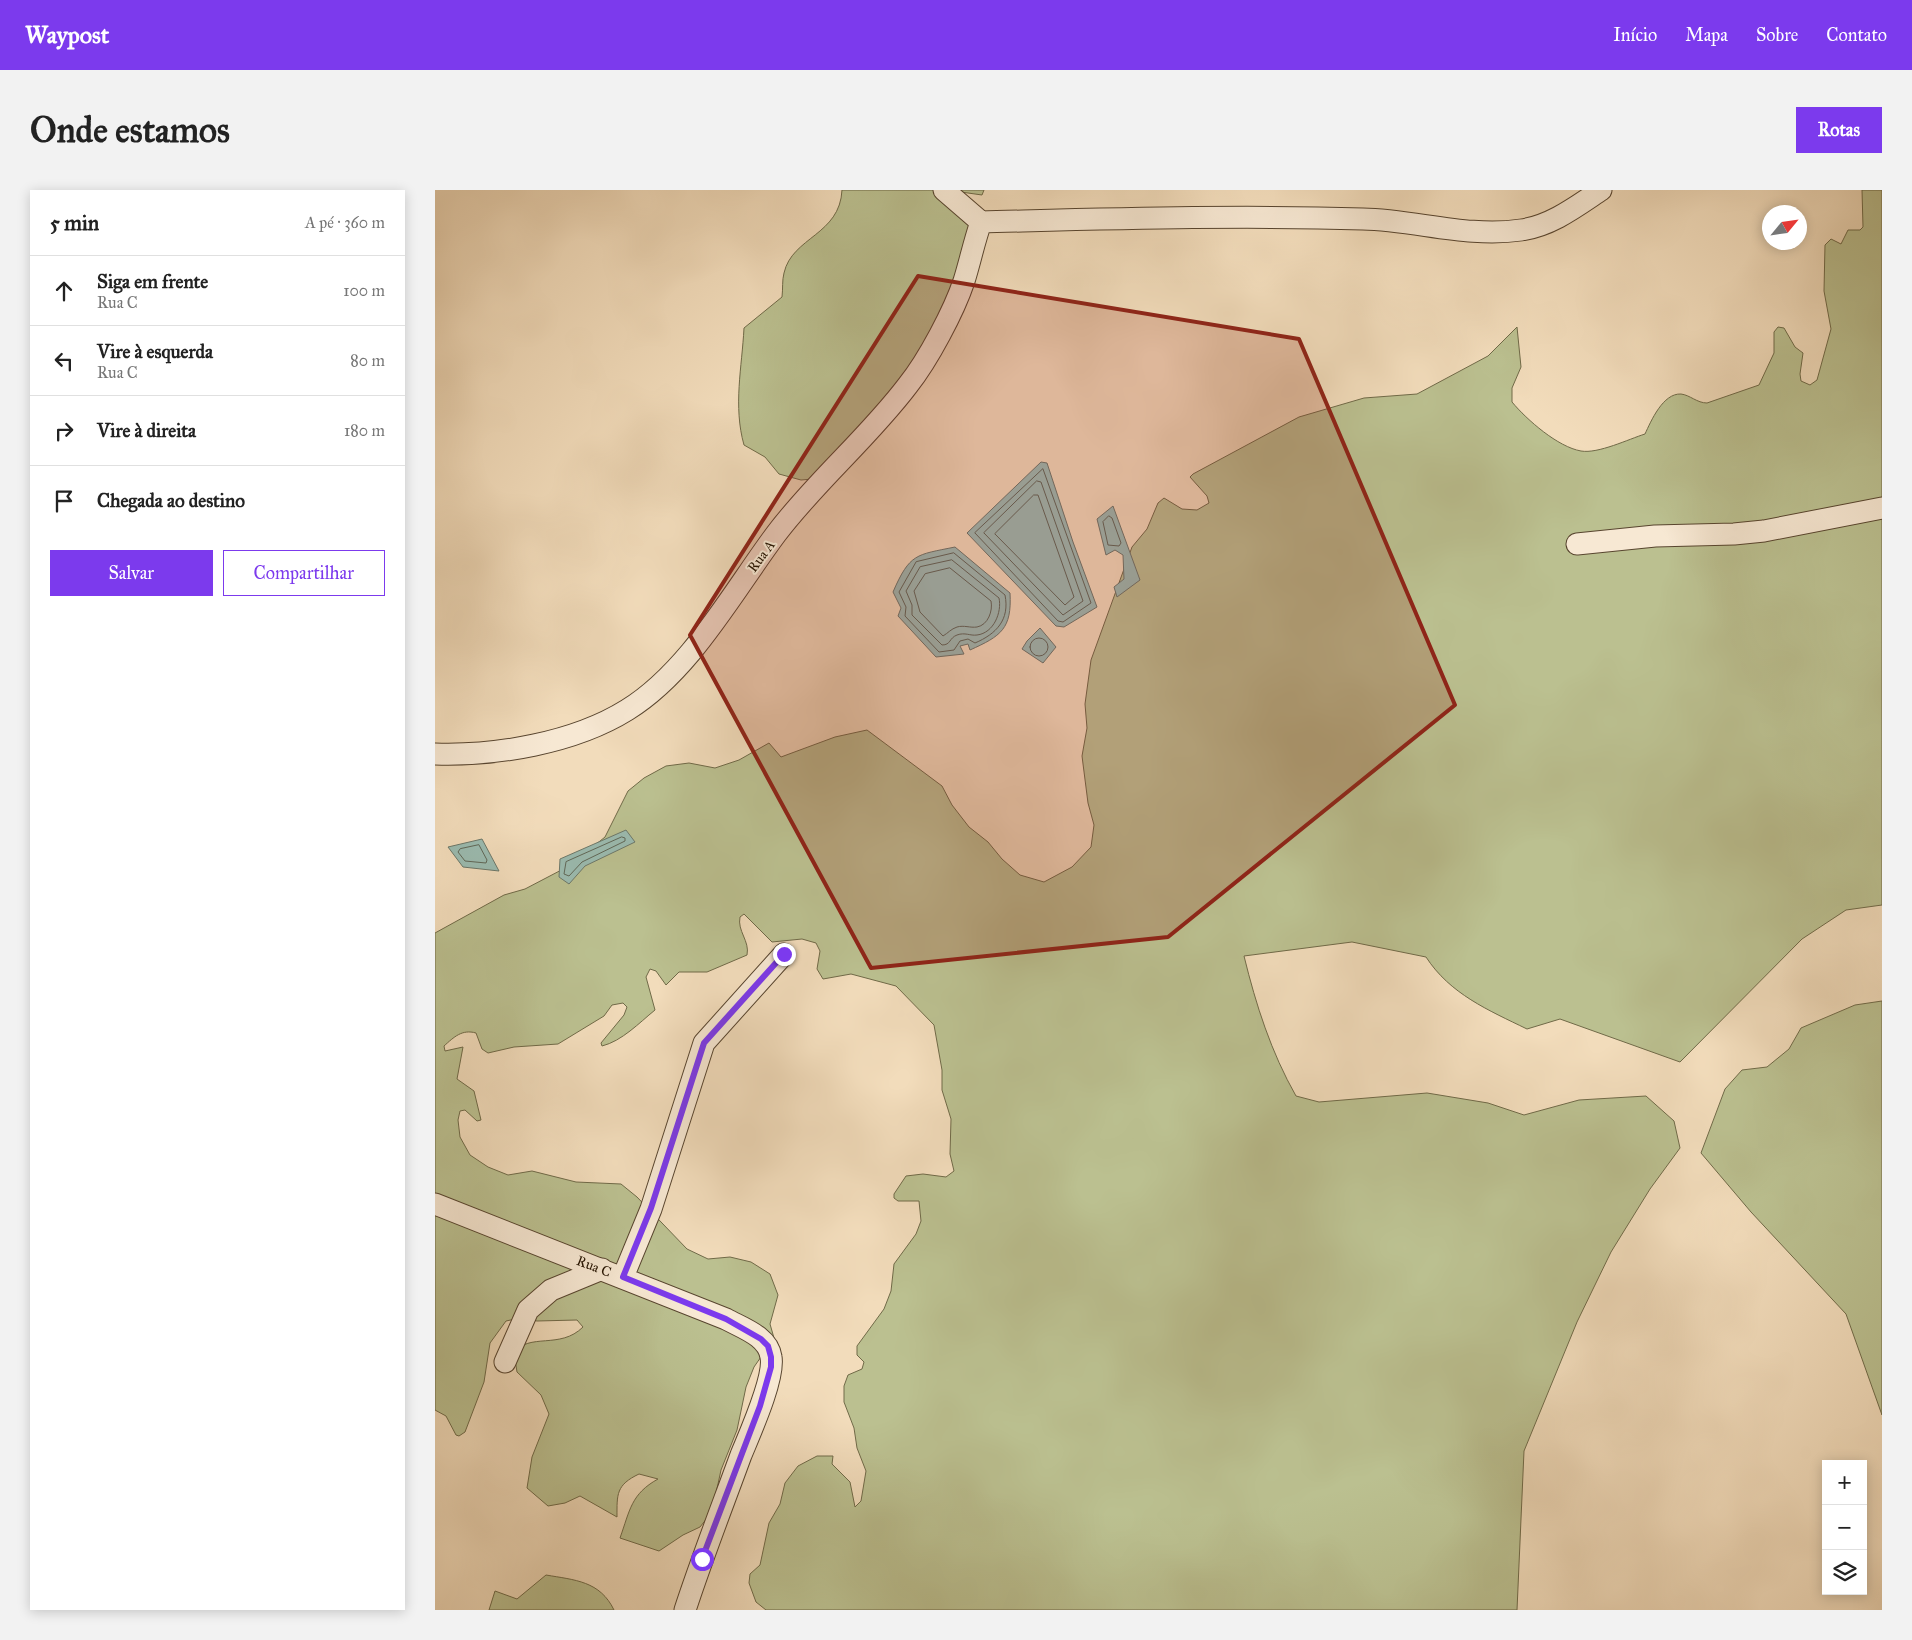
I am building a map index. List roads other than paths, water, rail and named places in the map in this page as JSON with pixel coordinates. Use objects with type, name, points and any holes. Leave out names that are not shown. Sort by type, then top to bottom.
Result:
[{"type":"street","points":[[944,190],[981,222],[1283,216],[1381,219],[1462,231],[1500,233],[1524,230],[1547,223],[1601,190]]},
{"type":"street","name":"Rua A","points":[[435,754],[473,755],[515,750],[565,735],[594,726],[626,710],[660,686],[688,656],[778,532],[821,480],[869,432],[910,384],[938,336],[963,283],[981,222]]},
{"type":"street","points":[[1577,544],[1655,536],[1734,534],[1764,531],[1882,508]]},
{"type":"street","points":[[623,1277],[651,1208],[704,1043],[784,954]]},
{"type":"street","name":"Rua C","points":[[435,1204],[726,1319],[761,1339],[768,1346],[771,1367],[760,1406],[702,1559],[685,1610]]},
{"type":"street","points":[[505,1362],[528,1310],[551,1290],[602,1269]]},
{"type":"water","points":[[1041,462],[1047,463],[1097,607],[1064,627],[1056,626],[967,533]]},
{"type":"water","points":[[1113,506],[1140,580],[1117,597],[1114,587],[1124,579],[1123,555],[1115,550],[1106,555],[1097,519]]},
{"type":"water","points":[[955,547],[1010,593],[1009,615],[1002,630],[990,640],[970,650],[968,644],[960,646],[964,654],[936,657],[898,616],[901,608],[893,592],[904,570],[916,558],[923,554]]},
{"type":"water","points":[[1040,628],[1056,647],[1043,663],[1022,649]]},
{"type":"water","points":[[626,830],[635,842],[585,866],[569,884],[559,877],[560,859]]},
{"type":"water","points":[[482,839],[499,871],[463,867],[448,847]]}]
